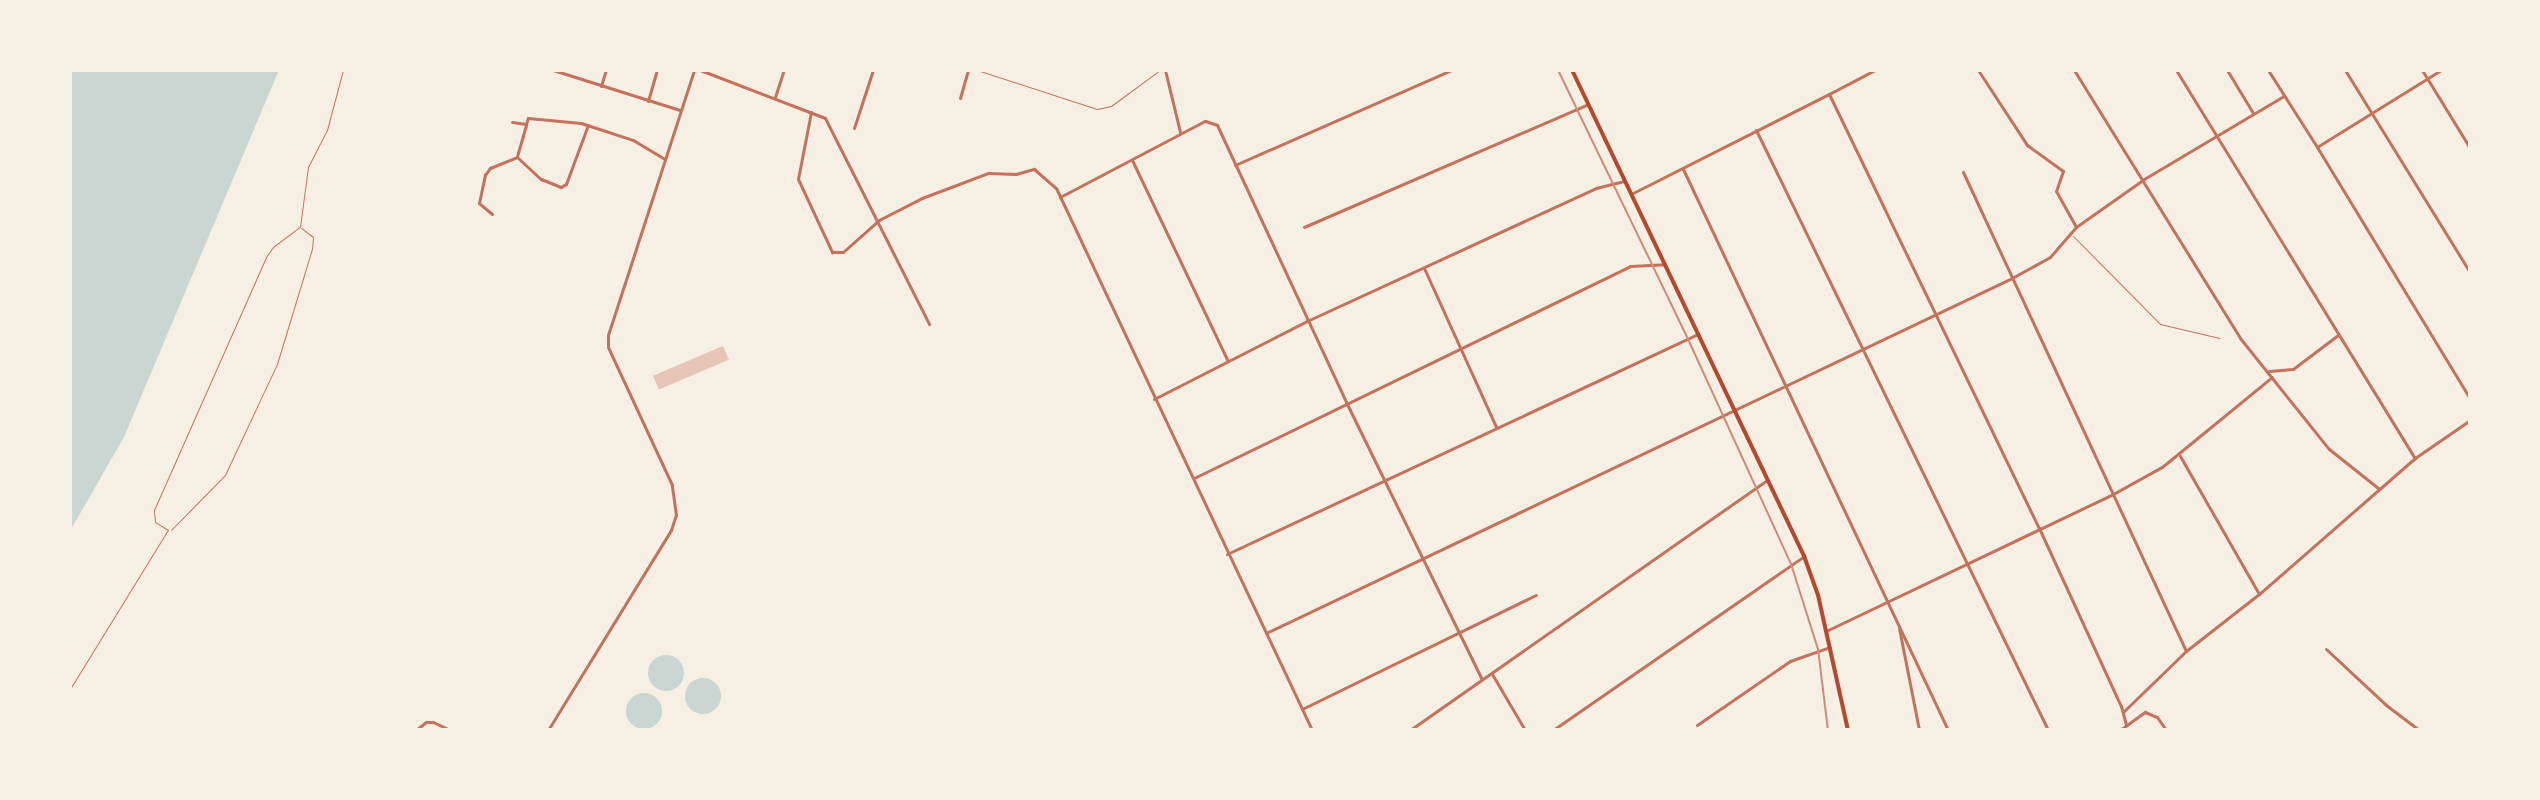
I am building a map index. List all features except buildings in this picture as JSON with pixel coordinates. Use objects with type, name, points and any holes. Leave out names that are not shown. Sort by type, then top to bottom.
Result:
[{"type":"main road","points":[[1572,70],[1804,556],[1826,631],[1848,730]]},
{"type":"street","points":[[553,70],[680,110]]},
{"type":"street","points":[[601,86],[606,70]]},
{"type":"street","points":[[648,101],[657,70]]},
{"type":"street","points":[[548,730],[671,530],[676,515],[672,485],[608,347],[610,324],[680,110],[697,70],[825,118],[929,324]]},
{"type":"street","points":[[774,98],[784,70]]},
{"type":"street","points":[[854,128],[873,70]]},
{"type":"street","points":[[960,98],[968,70]]},
{"type":"street","points":[[1162,70],[1181,134]]},
{"type":"street","points":[[1235,165],[1451,70]]},
{"type":"street","points":[[1978,70],[2027,145],[2063,171],[2056,191],[2076,227]]},
{"type":"street","points":[[2074,70],[2240,338],[2329,449],[2379,489]]},
{"type":"street","points":[[2176,70],[2415,458]]},
{"type":"street","points":[[2227,70],[2253,113]]},
{"type":"street","points":[[2268,70],[2470,399]]},
{"type":"street","points":[[2345,70],[2470,272]]},
{"type":"street","points":[[2422,70],[2470,148]]},
{"type":"street","points":[[2317,147],[2441,70]]},
{"type":"street","points":[[1631,194],[1873,71]]},
{"type":"street","points":[[1829,94],[2039,528],[2123,712],[2126,725]]},
{"type":"street","points":[[1266,633],[2012,278],[2050,257],[2076,227],[2144,179],[2284,96]]},
{"type":"street","points":[[1304,227],[1588,104]]},
{"type":"street","points":[[811,112],[798,179],[828,248],[837,254],[879,220],[922,198],[988,173],[1016,174],[1034,169],[1056,188],[1312,730]]},
{"type":"street","points":[[492,214],[479,203],[485,175],[517,157],[528,118],[588,125],[633,140],[665,159]]},
{"type":"street","points":[[1060,197],[1212,121],[1482,681]]},
{"type":"street","points":[[512,122],[526,124]]},
{"type":"street","points":[[517,157],[543,181],[564,186],[588,125]]},
{"type":"street","points":[[1756,130],[1860,351],[2048,730]]},
{"type":"street","points":[[1132,160],[1228,361]]},
{"type":"street","points":[[1683,169],[1948,730]]},
{"type":"street","points":[[1963,172],[2186,651]]},
{"type":"street","points":[[1154,399],[1307,321],[1596,188],[1625,181]]},
{"type":"street","points":[[1192,479],[1346,402],[1463,350],[1630,266],[1665,264]]},
{"type":"street","points":[[1424,268],[1496,427]]},
{"type":"street","points":[[1227,554],[1699,334]]},
{"type":"street","points":[[2268,371],[2293,369],[2338,335]]},
{"type":"street","points":[[1826,631],[2113,494],[2180,455],[2272,376]]},
{"type":"street","points":[[2123,712],[2186,651],[2259,594],[2415,458],[2470,420]]},
{"type":"street","points":[[2180,455],[2259,594]]},
{"type":"street","points":[[1410,730],[1768,480]]},
{"type":"street","points":[[1553,730],[1804,556]]},
{"type":"street","points":[[1302,709],[1536,595]]},
{"type":"street","points":[[1898,623],[1919,730]]},
{"type":"street","points":[[1697,725],[1790,661],[1830,647]]},
{"type":"street","points":[[2326,649],[2386,705],[2419,730]]},
{"type":"street","points":[[1492,674],[1525,730]]},
{"type":"street","points":[[2120,730],[2140,713],[2149,713],[2166,730]]},
{"type":"street","points":[[416,730],[426,722],[450,730]]},
{"type":"lane","points":[[168,530],[155,522],[153,514],[266,257],[273,247],[300,227],[308,167],[327,130],[343,70]]},
{"type":"lane","points":[[977,70],[1097,109],[1111,106],[1162,70]]},
{"type":"lane","points":[[70,689],[168,530],[179,525],[225,475],[277,364],[312,249],[313,237],[300,227]]},
{"type":"lane","points":[[2070,233],[2160,324],[2219,338]]},
{"type":"shaded area","points":[[70,70],[279,70],[124,437],[70,531]]},
{"type":"shaded area","points":[[666,655],[679,660],[684,673],[679,686],[666,691],[653,686],[648,673],[653,660]]},
{"type":"shaded area","points":[[703,678],[716,683],[721,696],[716,709],[703,714],[690,709],[685,696],[690,683]]},
{"type":"shaded area","points":[[644,693],[657,698],[662,711],[657,724],[644,729],[631,724],[626,711],[631,698]]},
{"type":"tram line","points":[[1558,70],[1688,339],[1791,564],[1818,649],[1828,730]]}]
